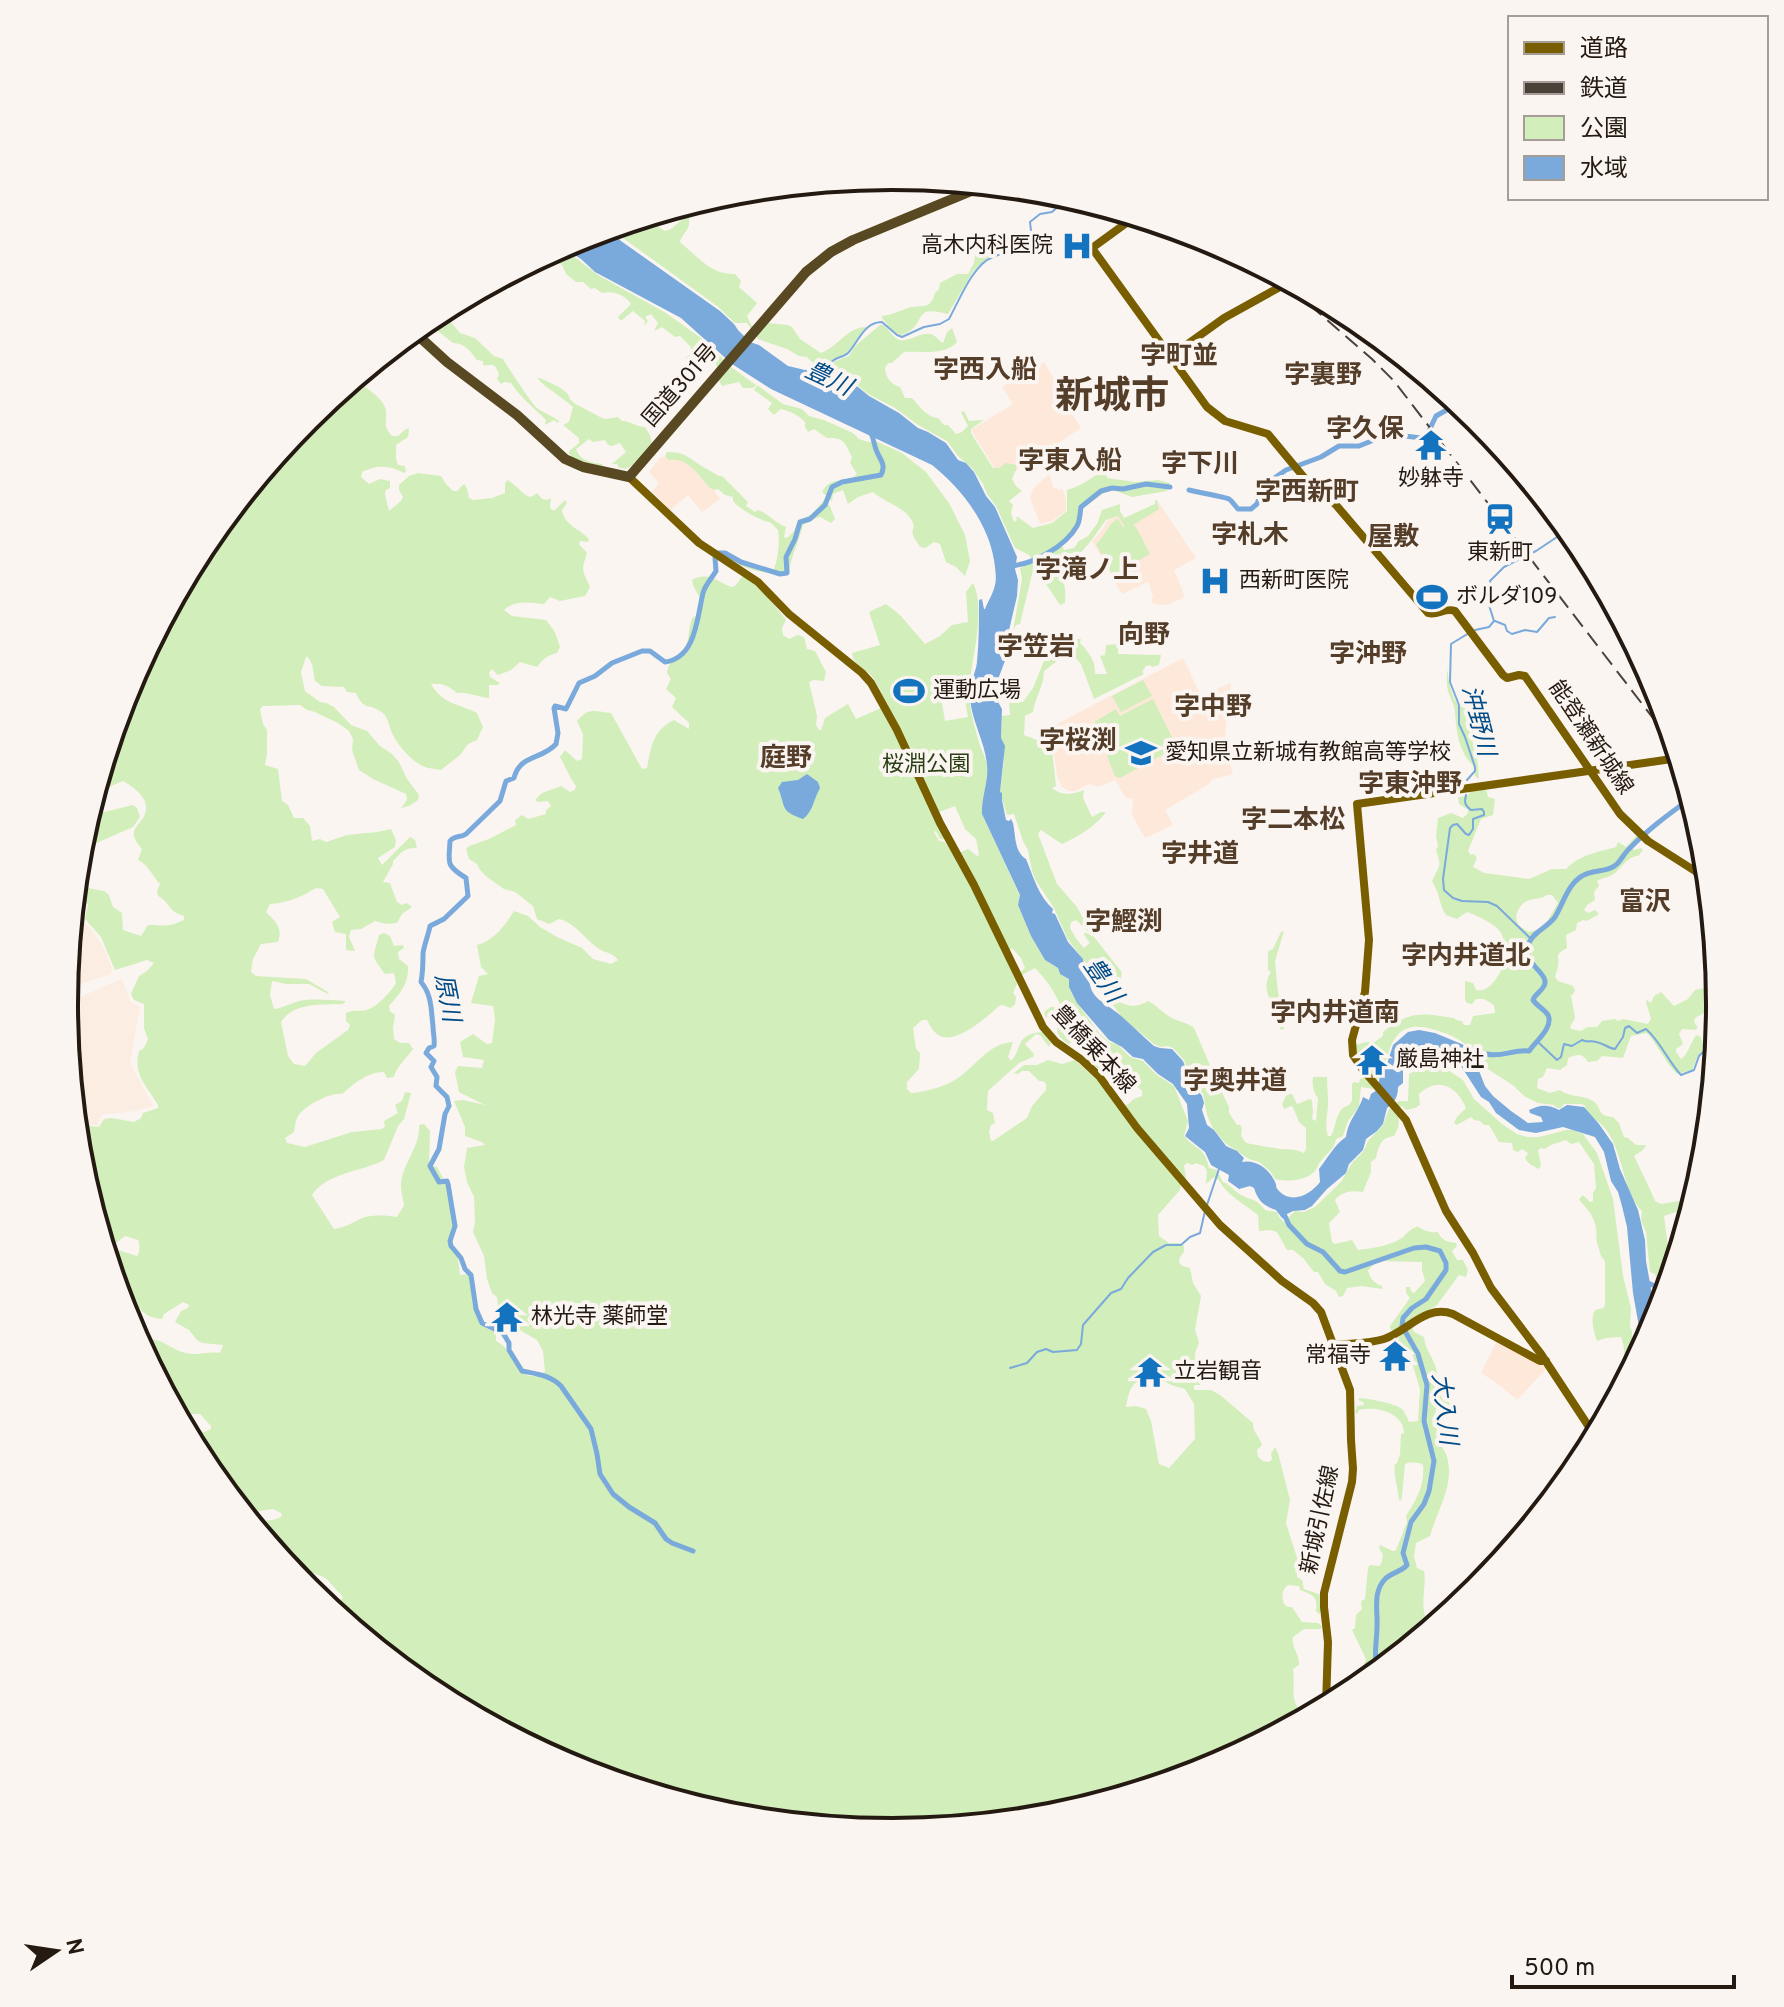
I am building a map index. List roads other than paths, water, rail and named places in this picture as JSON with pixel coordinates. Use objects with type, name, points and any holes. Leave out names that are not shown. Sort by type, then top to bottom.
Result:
[{"type":"highway","name":"国道301号","points":[[629,477],[806,272],[846,243],[967,193]]},
{"type":"highway","points":[[422,339],[517,415],[565,459],[583,467],[629,477]]},
{"type":"main road","name":"能登瀬新城線","points":[[1125,224],[1092,248],[1213,413],[1225,421],[1268,434],[1301,474],[1336,505],[1428,613],[1452,610],[1505,678],[1522,675],[1528,680],[1620,814],[1644,838],[1694,871]]},
{"type":"main road","points":[[1171,356],[1224,318],[1279,288]]},
{"type":"main road","name":"豊橋乗本線","points":[[629,477],[699,543],[758,582],[789,614],[871,683],[1043,1027],[1056,1042],[1099,1076],[1137,1128],[1220,1225],[1282,1281],[1313,1303],[1321,1312],[1334,1345]]},
{"type":"main road","points":[[1588,1425],[1546,1361],[1491,1288],[1451,1219],[1401,1112],[1353,1055],[1352,1040],[1365,992],[1369,940],[1357,804],[1668,760]]},
{"type":"main road","points":[[1334,1345],[1372,1342],[1395,1334],[1433,1312],[1449,1312],[1540,1361],[1546,1361]]},
{"type":"main road","name":"新城引佐線","points":[[1326,1691],[1328,1642],[1324,1593],[1353,1475],[1350,1390],[1334,1345]]},
{"type":"water","name":"豊川","points":[[617,238],[720,311],[750,342],[788,366],[805,370],[818,367],[858,387],[946,443],[958,460],[974,472],[995,507],[1017,557],[1017,596],[1006,658],[993,693],[1002,709],[1001,738],[1005,746],[1000,792],[1006,820],[1011,819],[1017,848],[1026,859],[1040,892],[1053,909],[1052,913],[1068,942],[1090,970],[1093,993],[1154,1046],[1172,1049],[1183,1061],[1202,1096],[1207,1125],[1226,1146],[1244,1158],[1242,1162],[1256,1163],[1265,1168],[1285,1196],[1302,1196],[1320,1182],[1319,1169],[1346,1137],[1363,1097],[1369,1100],[1377,1090],[1393,1045],[1408,1032],[1419,1030],[1464,1045],[1493,1096],[1528,1123],[1543,1122],[1541,1117],[1530,1113],[1529,1110],[1537,1107],[1559,1110],[1567,1105],[1584,1107],[1613,1144],[1638,1210],[1645,1240],[1652,1294],[1639,1326],[1627,1227],[1604,1152],[1595,1137],[1563,1127],[1536,1133],[1519,1130],[1481,1097],[1459,1063],[1436,1049],[1417,1047],[1406,1056],[1403,1083],[1398,1087],[1394,1102],[1387,1108],[1383,1124],[1366,1139],[1363,1150],[1349,1164],[1346,1173],[1305,1210],[1293,1211],[1285,1219],[1282,1218],[1276,1210],[1262,1202],[1254,1188],[1239,1189],[1228,1181],[1229,1175],[1211,1165],[1205,1152],[1185,1136],[1189,1128],[1187,1104],[1173,1084],[1143,1059],[1133,1057],[1109,1040],[1077,1003],[1069,987],[1069,979],[1045,960],[1031,936],[1018,905],[1020,895],[982,814],[987,765],[970,692],[977,662],[979,600],[982,599],[985,609],[996,576],[991,546],[972,507],[932,465],[771,389],[732,364],[681,318],[595,272],[573,254]]},
{"type":"water","points":[[807,774],[818,782],[820,788],[803,819],[784,807],[778,788],[782,782],[798,780]]},
{"type":"waterway","name":"豊川","points":[[832,377],[832,361],[848,353],[871,325],[882,322],[902,337],[949,319],[979,267],[993,257],[1029,245],[1032,239],[1030,222],[1058,207]]},
{"type":"waterway","points":[[1189,490],[1229,499],[1238,509],[1251,509],[1257,504],[1263,486],[1286,470],[1321,457],[1339,446],[1359,446],[1397,435],[1421,438],[1428,433],[1436,416],[1448,409]]},
{"type":"waterway","name":"原川","points":[[693,1551],[666,1539],[655,1523],[613,1494],[600,1474],[591,1429],[561,1386],[548,1377],[522,1371],[503,1333],[482,1323],[476,1309],[471,1275],[451,1246],[455,1226],[448,1184],[447,1181],[439,1182],[430,1166],[439,1149],[449,1106],[447,1097],[436,1086],[437,1077],[431,1067],[434,1061],[426,1053],[434,1046],[434,1041],[430,1003],[421,982],[423,951],[430,926],[444,919],[468,896],[466,878],[450,863],[450,841],[466,834],[500,801],[506,781],[514,778],[521,765],[556,744],[555,706],[566,709],[579,683],[612,663],[642,651],[650,651],[665,662],[683,653],[697,625],[704,590],[716,571],[715,558],[718,553],[780,574],[787,573],[786,557],[800,522],[810,519],[825,505],[832,487],[842,482],[881,475],[882,463],[871,433]]},
{"type":"waterway","points":[[1009,566],[1037,558],[1065,541],[1078,524],[1081,507],[1101,491],[1146,484],[1170,487]]},
{"type":"waterway","points":[[1494,621],[1488,602],[1490,581],[1504,567],[1558,536]]},
{"type":"waterway","name":"沖野川","points":[[1495,621],[1505,625],[1512,634],[1525,630],[1537,632],[1549,618],[1555,617]]},
{"type":"waterway","name":"沖野川","points":[[1475,630],[1489,627],[1494,621]]},
{"type":"waterway","name":"沖野川","points":[[1467,780],[1475,767],[1459,724],[1459,705],[1450,682],[1451,644],[1469,633]]},
{"type":"waterway","name":"沖野川","points":[[1466,795],[1467,807],[1471,810],[1482,809],[1484,815],[1473,819],[1473,829],[1469,835],[1457,824],[1450,828],[1444,890],[1462,901],[1488,902],[1497,906],[1530,938]]},
{"type":"waterway","points":[[1473,1064],[1487,1054],[1529,1051],[1549,1020],[1533,1000],[1545,981],[1529,957],[1529,943],[1555,917],[1577,880],[1586,874],[1613,867],[1643,836],[1681,805]]},
{"type":"waterway","points":[[1538,1042],[1557,1060],[1561,1057],[1564,1044],[1572,1046],[1582,1040],[1615,1049],[1625,1028],[1629,1026],[1637,1033],[1646,1029],[1681,1075],[1694,1070],[1704,1051]]},
{"type":"waterway","points":[[1207,1205],[1219,1169]]},
{"type":"waterway","points":[[1010,1368],[1027,1363],[1037,1352],[1046,1349],[1053,1352],[1077,1350],[1081,1344],[1083,1325],[1111,1293],[1121,1289],[1153,1252],[1166,1245],[1181,1245],[1200,1233],[1205,1211]]},
{"type":"waterway","name":"大入川","points":[[1284,1214],[1289,1225],[1307,1244],[1323,1252],[1340,1271],[1426,1247],[1440,1251],[1446,1263],[1446,1270],[1426,1299],[1403,1318],[1402,1326],[1418,1354],[1427,1385],[1424,1421],[1434,1461],[1429,1491],[1411,1522],[1403,1553],[1407,1565],[1386,1578],[1379,1589],[1376,1658]]},
{"type":"waterway","points":[[1648,1283],[1655,1286]]},
{"type":"railway","points":[[1313,308],[1394,381],[1655,720]]},
{"type":"place","name":"高木内科医院","points":[[1077,246]]},
{"type":"place","name":"妙躰寺","points":[[1431,445]]},
{"type":"place","name":"東新町","points":[[1500,519]]},
{"type":"place","name":"西新町医院","points":[[1215,581]]},
{"type":"place","name":"ボルダ109","points":[[1432,597]]},
{"type":"place","name":"運動広場","points":[[909,691]]},
{"type":"place","name":"愛知県立新城有教館高等学校","points":[[1141,753]]},
{"type":"place","name":"厳島神社","points":[[1372,1060]]},
{"type":"place","name":"林光寺 薬師堂","points":[[507,1317]]},
{"type":"place","name":"常福寺","points":[[1395,1356]]},
{"type":"place","name":"立岩観音","points":[[1150,1372]]},
{"type":"district","name":"字町並","points":[[1179,357]]},
{"type":"district","name":"字西入船","points":[[985,371]]},
{"type":"district","name":"字裏野","points":[[1323,376]]},
{"type":"district","name":"新城市","points":[[1112,398]]},
{"type":"district","name":"字久保","points":[[1365,430]]},
{"type":"district","name":"字東入船","points":[[1070,462]]},
{"type":"district","name":"字下川","points":[[1200,465]]},
{"type":"district","name":"字西新町","points":[[1307,493]]},
{"type":"district","name":"字札木","points":[[1250,536]]},
{"type":"district","name":"屋敷","points":[[1393,538]]},
{"type":"district","name":"字滝ノ上","points":[[1087,571]]},
{"type":"district","name":"向野","points":[[1144,636]]},
{"type":"district","name":"字笠岩","points":[[1036,648]]},
{"type":"district","name":"字沖野","points":[[1368,655]]},
{"type":"district","name":"字中野","points":[[1213,708]]},
{"type":"district","name":"字桜渕","points":[[1078,742]]},
{"type":"district","name":"庭野","points":[[786,759]]},
{"type":"district","name":"字東沖野","points":[[1410,785]]},
{"type":"district","name":"字二本松","points":[[1293,821]]},
{"type":"district","name":"字井道","points":[[1200,855]]},
{"type":"district","name":"富沢","points":[[1645,903]]},
{"type":"district","name":"字鰹渕","points":[[1124,923]]},
{"type":"district","name":"字内井道北","points":[[1466,957]]},
{"type":"district","name":"字内井道南","points":[[1335,1014]]},
{"type":"district","name":"字奥井道","points":[[1235,1082]]},
{"type":"park label","name":"桜淵公園","points":[[926,765]]}]
